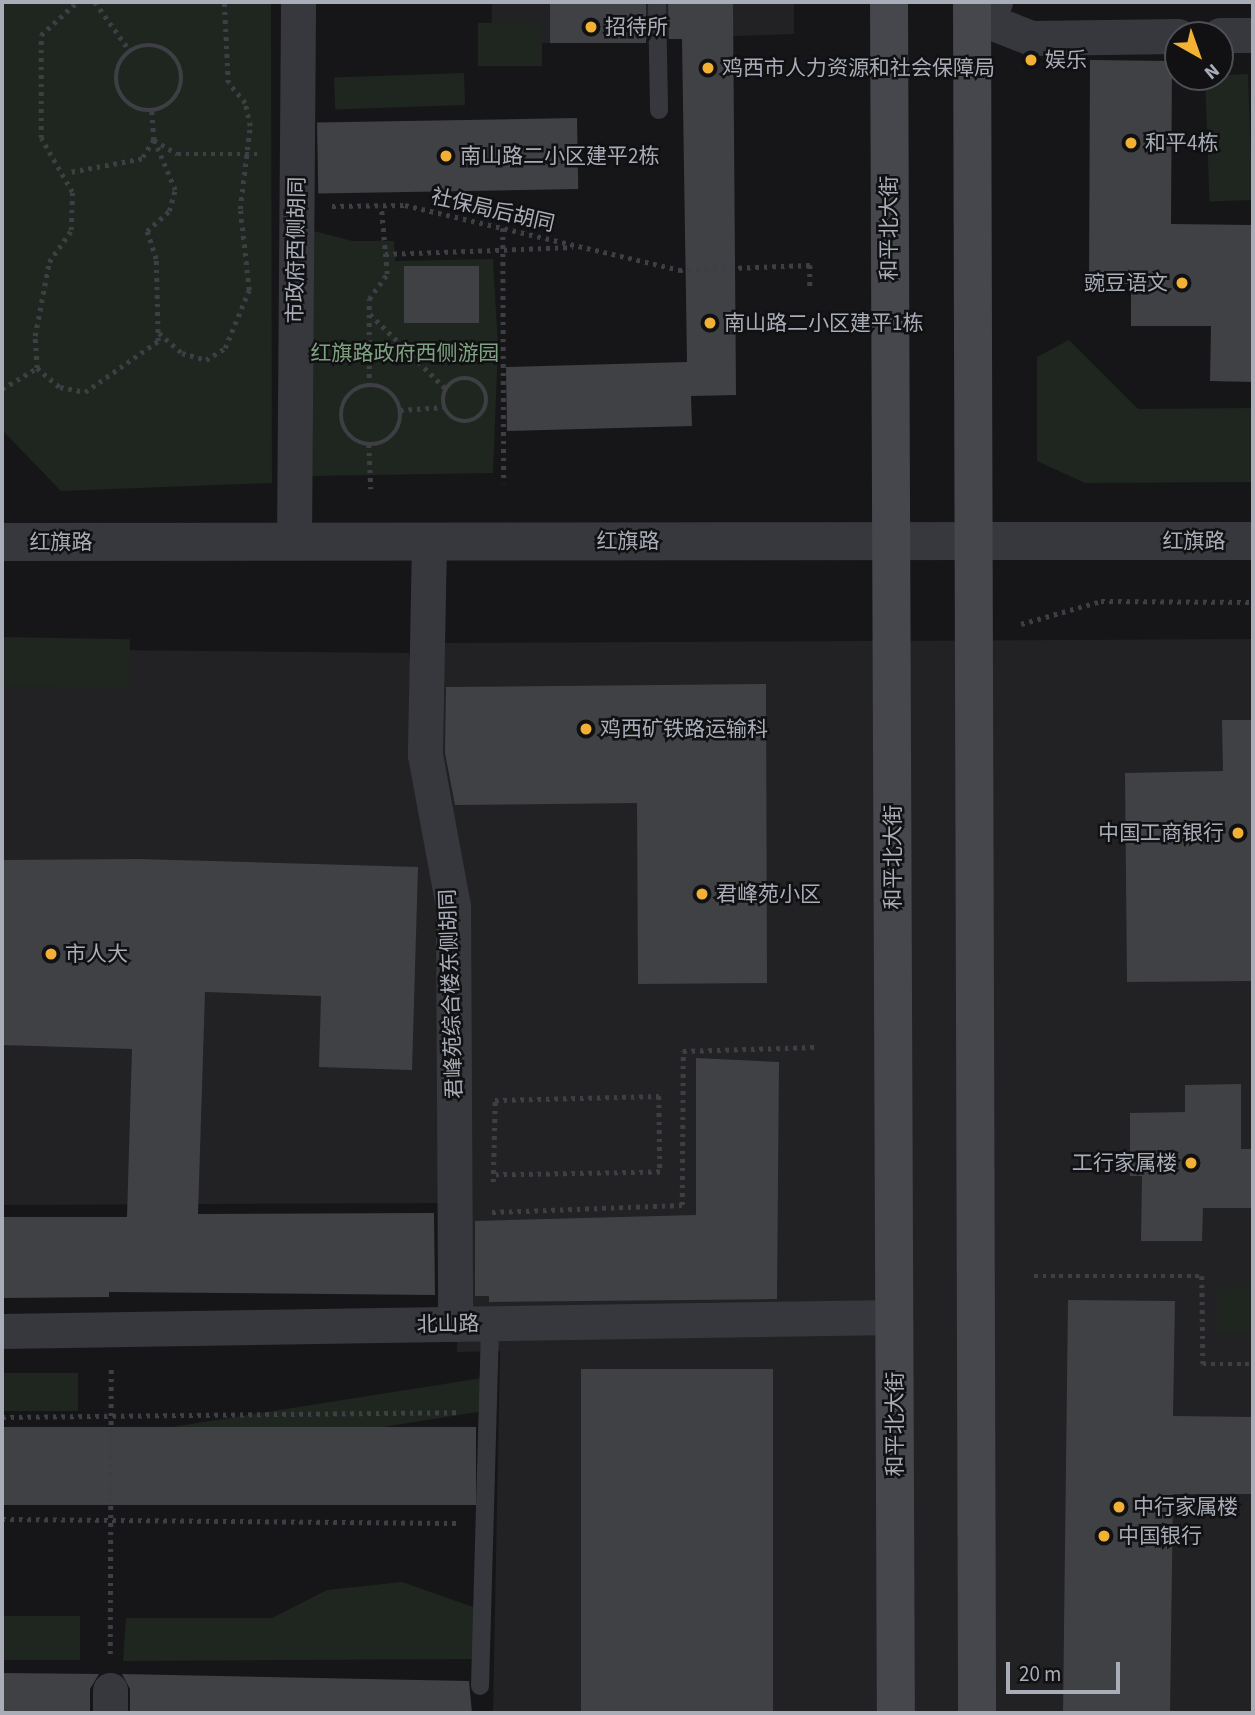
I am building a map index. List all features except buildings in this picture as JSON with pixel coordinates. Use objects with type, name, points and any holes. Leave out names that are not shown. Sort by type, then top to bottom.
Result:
[{"type":"main road","name":"和平北大街","points":[[889,2],[896,1713]]},
{"type":"main road","points":[[977,1713],[974,543],[980,6]]},
{"type":"street","name":"市政府西侧胡同","points":[[294,541],[298,2]]},
{"type":"street","points":[[980,6],[1031,38],[1164,36]]},
{"type":"street","points":[[1234,35],[1253,35]]},
{"type":"street","name":"君峰苑综合楼东侧胡同","points":[[429,541],[425,755],[453,906],[455,1324]]},
{"type":"street","name":"红旗路","points":[[2,542],[1253,541]]},
{"type":"street","name":"北山路","points":[[2,1331],[895,1317]]},
{"type":"lane","points":[[657,2],[659,110]]},
{"type":"lane","points":[[480,1686],[490,1324]]},
{"type":"path","points":[[77,2],[41,35],[41,138],[49,158],[67,173],[71,230],[49,262],[35,337],[37,368],[60,387],[85,392],[158,341],[156,259],[147,232],[169,211],[176,190],[154,140],[152,111]]},
{"type":"path","points":[[95,2],[130,51]]},
{"type":"path","points":[[158,332],[182,352],[206,360],[225,348],[249,290],[240,209],[249,154],[245,103],[228,83],[224,2]]},
{"type":"path","points":[[162,48],[178,62],[178,93],[152,111],[130,106],[117,88],[117,67],[130,51],[162,48]]},
{"type":"path","points":[[67,173],[142,159],[154,140]]},
{"type":"path","points":[[154,140],[177,154],[296,154]]},
{"type":"path","name":"社保局后胡同","points":[[296,207],[405,205],[679,270],[810,265],[810,288]]},
{"type":"path","points":[[369,386],[369,299],[387,274],[381,206]]},
{"type":"path","points":[[503,228],[504,483]]},
{"type":"path","points":[[386,254],[580,246]]},
{"type":"path","points":[[369,313],[446,390],[445,407],[457,420],[471,420],[487,399],[471,379],[446,390]]},
{"type":"path","points":[[2,389],[37,368]]},
{"type":"path","points":[[369,386],[391,393],[400,410],[391,437],[369,444],[347,433],[341,415],[347,397],[369,386]]},
{"type":"path","points":[[400,410],[445,407]]},
{"type":"path","points":[[369,444],[371,489]]},
{"type":"path","points":[[1021,624],[1101,601],[1253,602]]},
{"type":"path","points":[[485,1212],[682,1205],[683,1051],[815,1047]]},
{"type":"path","points":[[659,1096],[660,1172],[496,1175],[495,1100],[659,1096]]},
{"type":"path","points":[[1034,1276],[1202,1276],[1203,1364],[1253,1364]]},
{"type":"path","points":[[110,1640],[111,1329]]},
{"type":"path","points":[[2,1418],[487,1411]]},
{"type":"path","points":[[2,1519],[485,1523]]},
{"type":"shaded area","points":[[492,2],[794,2],[794,34],[491,45]]},
{"type":"shaded area","points":[[1253,639],[1253,1713],[493,1713],[500,1351],[457,1352],[462,909],[435,762],[439,643]]},
{"type":"shaded area","points":[[2,649],[409,653],[438,886],[445,1203],[2,1205]]},
{"type":"green space","points":[[2,2],[271,2],[272,483],[61,491],[2,430]]},
{"type":"green space","points":[[478,23],[542,23],[542,66],[478,66]]},
{"type":"green space","points":[[464,73],[465,105],[335,110],[334,78]]},
{"type":"green space","points":[[1234,74],[1248,74],[1252,200],[1209,201],[1206,91],[1234,91]]},
{"type":"green space","name":"红旗路政府西侧游园","points":[[314,231],[352,241],[394,241],[395,261],[493,259],[498,346],[493,473],[312,476]]},
{"type":"green space","points":[[1069,340],[1138,409],[1253,408],[1253,482],[1085,483],[1037,461],[1037,357]]},
{"type":"green space","points":[[2,637],[130,639],[129,688],[2,686]]},
{"type":"green space","points":[[1217,1288],[1253,1288],[1253,1333],[1217,1333]]},
{"type":"green space","points":[[2,1373],[78,1373],[78,1411],[2,1411]]},
{"type":"green space","points":[[482,1378],[487,1411],[142,1465],[137,1433]]},
{"type":"green space","points":[[402,1582],[476,1608],[476,1659],[123,1661],[126,1618],[272,1618],[327,1590]]},
{"type":"green space","points":[[2,1616],[80,1616],[80,1660],[2,1660]]},
{"type":"place","name":"招待所","points":[[591,27]]},
{"type":"place","name":"娱乐","points":[[1031,60]]},
{"type":"place","name":"鸡西市人力资源和社会保障局","points":[[708,68]]},
{"type":"place","name":"和平4栋","points":[[1131,143]]},
{"type":"place","name":"南山路二小区建平2栋","points":[[446,156]]},
{"type":"place","name":"豌豆语文","points":[[1182,283]]},
{"type":"place","name":"南山路二小区建平1栋","points":[[710,323]]},
{"type":"place","name":"鸡西矿铁路运输科","points":[[586,729]]},
{"type":"place","name":"中国工商银行","points":[[1238,833]]},
{"type":"place","name":"君峰苑小区","points":[[702,894]]},
{"type":"place","name":"市人大","points":[[51,954]]},
{"type":"place","name":"工行家属楼","points":[[1191,1163]]},
{"type":"place","name":"中行家属楼","points":[[1119,1507]]},
{"type":"place","name":"中国银行","points":[[1104,1536]]}]
